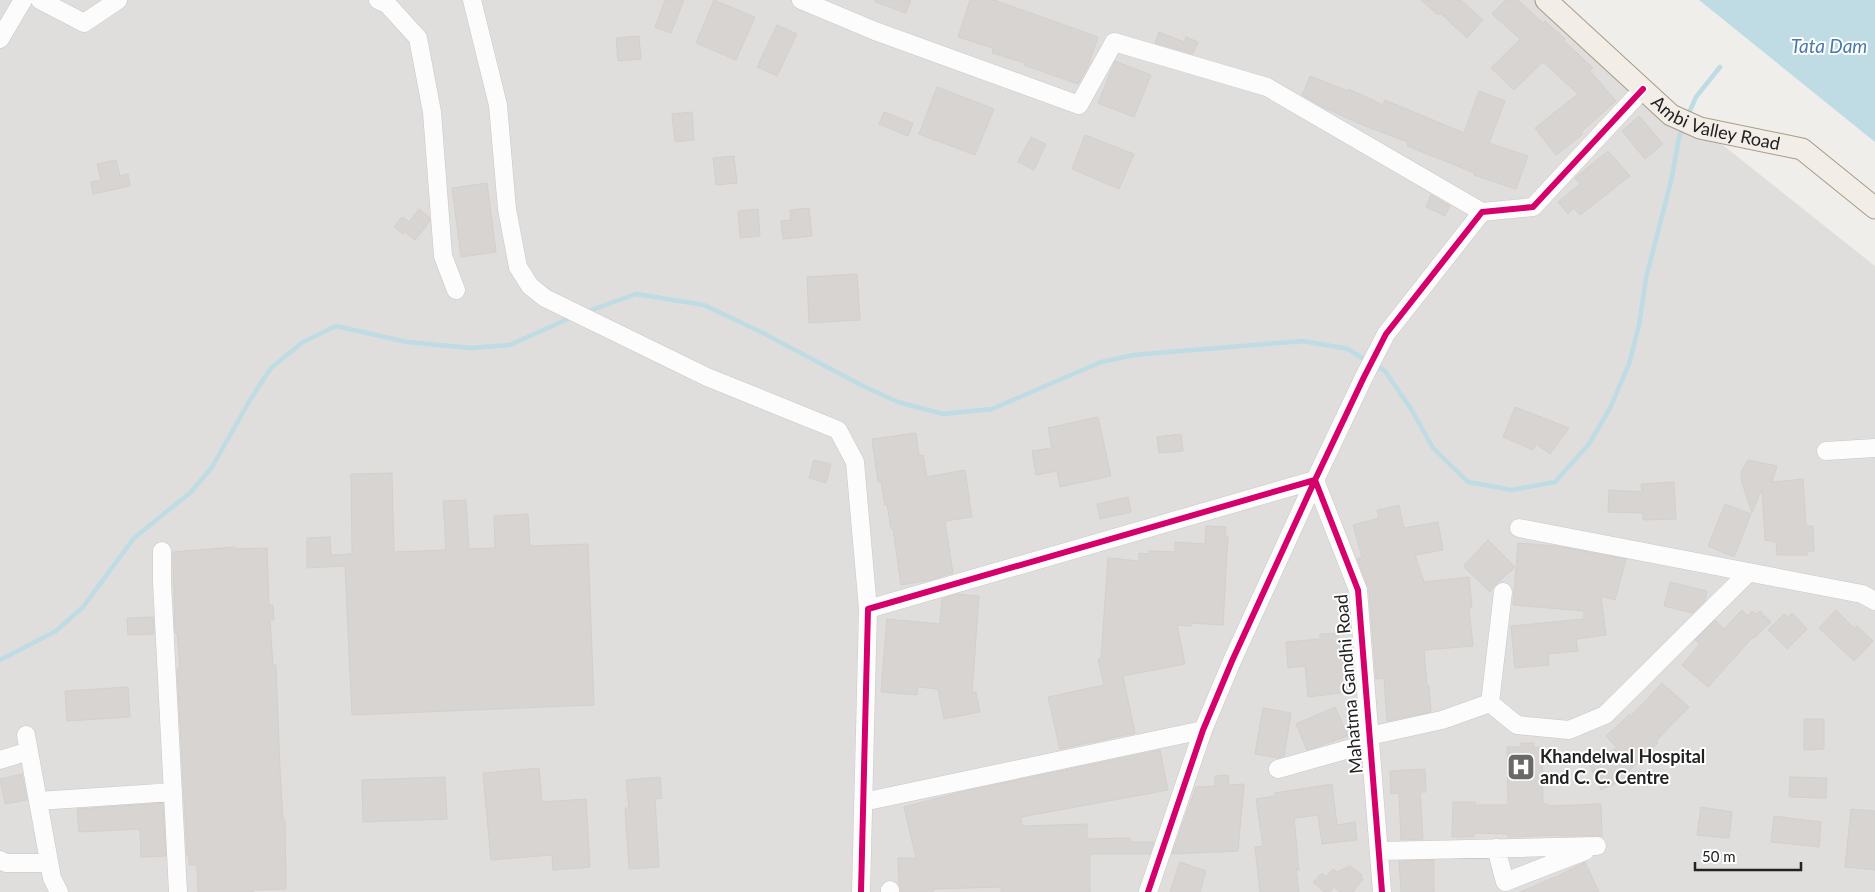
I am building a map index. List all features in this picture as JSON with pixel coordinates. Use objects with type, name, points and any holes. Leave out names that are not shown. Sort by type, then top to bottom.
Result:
[{"type":"main road","name":"Ambi Valley Road","points":[[1546,0],[1671,115],[1700,128],[1802,149],[1875,208]]},
{"type":"street","points":[[0,38],[23,0]]},
{"type":"street","points":[[40,0],[84,23],[118,0]]},
{"type":"street","points":[[378,0],[387,4],[418,38],[432,112],[443,256],[456,290]]},
{"type":"street","points":[[472,0],[498,106],[507,209],[518,267],[530,286],[544,298],[707,376],[838,430],[855,462],[868,609],[860,892]]},
{"type":"street","points":[[801,0],[875,31],[1079,105],[1114,42],[1267,86],[1482,212],[1533,207],[1643,89]]},
{"type":"street","points":[[1148,892],[1203,730],[1314,480],[1364,377],[1386,334],[1482,212]]},
{"type":"street","points":[[1826,451],[1875,448]]},
{"type":"street","points":[[868,609],[1314,480]]},
{"type":"street","name":"Mahatma Gandhi Road","points":[[1314,480],[1358,590],[1382,892]]},
{"type":"street","points":[[1519,528],[1862,594],[1875,601]]},
{"type":"street","points":[[162,551],[178,892]]},
{"type":"street","points":[[1490,703],[1517,725],[1569,730],[1605,715],[1749,572]]},
{"type":"street","points":[[1490,703],[1503,592]]},
{"type":"street","points":[[1278,769],[1369,740],[1442,720],[1490,703]]},
{"type":"street","points":[[863,802],[1203,730]]},
{"type":"street","points":[[0,760],[28,743],[52,878],[60,892]]},
{"type":"street","points":[[38,801],[173,792]]},
{"type":"street","points":[[1379,851],[1496,848],[1597,846],[1505,882],[1496,848]]},
{"type":"street","points":[[0,860],[6,863],[49,862]]},
{"type":"shaded area","points":[[0,0],[1540,0],[1875,266],[1875,892],[0,892]]},
{"type":"water","name":"Tata Dam","points":[[1699,0],[1875,0],[1875,142]]},
{"type":"building","points":[[665,0],[684,0],[671,33],[655,27]]},
{"type":"building","points":[[714,0],[755,17],[736,60],[696,43]]},
{"type":"building","points":[[875,0],[911,0],[906,13],[875,2]]},
{"type":"building","points":[[970,0],[994,0],[1098,37],[1088,66],[1078,84],[1024,65],[1025,63],[992,53],[993,48],[958,37]]},
{"type":"building","points":[[1421,0],[1461,0],[1483,20],[1467,38],[1440,13],[1438,15]]},
{"type":"building","points":[[1505,0],[1518,0],[1543,23],[1545,21],[1565,39],[1563,40],[1593,68],[1590,71],[1616,101],[1581,132],[1583,134],[1556,155],[1535,128],[1578,94],[1543,62],[1514,90],[1491,68],[1520,39],[1492,14]]},
{"type":"building","points":[[777,25],[797,34],[777,76],[757,67]]},
{"type":"building","points":[[1159,32],[1184,42],[1186,37],[1198,42],[1193,54],[1155,43]]},
{"type":"building","points":[[639,36],[641,59],[618,61],[616,38]]},
{"type":"building","points":[[1115,61],[1151,75],[1134,117],[1098,103]]},
{"type":"building","points":[[1310,76],[1348,91],[1349,89],[1383,105],[1385,100],[1464,133],[1479,91],[1505,101],[1489,143],[1528,156],[1516,189],[1474,175],[1475,173],[1407,146],[1408,142],[1365,126],[1323,107],[1302,95]]},
{"type":"building","points":[[937,87],[994,109],[975,155],[919,134]]},
{"type":"building","points":[[692,112],[694,140],[675,142],[672,114]]},
{"type":"building","points":[[884,112],[913,123],[908,136],[879,124]]},
{"type":"building","points":[[1639,116],[1663,144],[1645,159],[1622,131]]},
{"type":"building","points":[[1085,135],[1134,154],[1119,189],[1072,169]]},
{"type":"building","points":[[1031,137],[1046,144],[1034,170],[1018,162]]},
{"type":"building","points":[[1608,151],[1630,176],[1580,215],[1574,208],[1568,214],[1558,202],[1580,184],[1575,178]]},
{"type":"building","points":[[734,156],[737,183],[716,185],[713,158]]},
{"type":"building","points":[[116,160],[120,176],[128,174],[130,186],[93,194],[91,182],[101,180],[97,164]]},
{"type":"building","points":[[487,183],[496,252],[461,257],[452,188]]},
{"type":"building","points":[[1431,195],[1450,206],[1445,216],[1426,207]]},
{"type":"building","points":[[809,208],[812,236],[783,239],[781,221],[791,220],[790,210]]},
{"type":"building","points":[[419,209],[429,217],[430,221],[415,240],[405,232],[403,234],[394,227],[402,217],[409,222]]},
{"type":"building","points":[[758,209],[760,236],[740,238],[738,211]]},
{"type":"building","points":[[857,274],[860,320],[809,323],[807,277]]},
{"type":"building","points":[[1515,407],[1569,428],[1550,454],[1536,444],[1533,450],[1503,437]]},
{"type":"building","points":[[1098,417],[1111,476],[1060,487],[1057,471],[1036,475],[1032,451],[1052,448],[1048,428]]},
{"type":"building","points":[[916,433],[919,456],[923,455],[927,477],[965,470],[972,517],[945,521],[953,573],[930,580],[901,585],[893,529],[891,529],[881,482],[878,482],[872,439]]},
{"type":"building","points":[[1181,434],[1183,451],[1159,453],[1157,437]]},
{"type":"building","points":[[814,460],[831,464],[826,483],[809,478]]},
{"type":"building","points":[[1748,460],[1777,466],[1772,482],[1803,479],[1806,526],[1813,526],[1814,551],[1807,552],[1807,555],[1777,555],[1776,542],[1765,540],[1762,489],[1752,513],[1742,483],[1741,472]]},
{"type":"building","points":[[392,473],[394,552],[446,550],[443,501],[466,500],[469,549],[495,548],[494,516],[528,514],[530,546],[588,544],[594,705],[352,715],[345,566],[307,568],[307,538],[330,537],[331,555],[352,554],[351,474]]},
{"type":"building","points":[[1674,482],[1676,519],[1643,520],[1643,513],[1608,512],[1609,490],[1642,492],[1641,484]]},
{"type":"building","points":[[1128,497],[1131,512],[1100,519],[1097,504]]},
{"type":"building","points":[[1725,504],[1751,514],[1734,557],[1708,546]]},
{"type":"building","points":[[1399,505],[1404,528],[1438,522],[1443,550],[1415,555],[1424,582],[1469,577],[1472,607],[1469,608],[1473,646],[1424,650],[1431,712],[1387,721],[1384,678],[1376,679],[1369,589],[1357,559],[1362,557],[1353,525],[1379,518],[1377,510]]},
{"type":"building","points":[[1206,526],[1226,527],[1225,536],[1228,536],[1223,625],[1191,623],[1191,626],[1177,625],[1185,664],[1123,676],[1135,733],[1060,749],[1048,697],[1104,685],[1098,659],[1101,658],[1108,558],[1139,561],[1139,553],[1149,554],[1149,551],[1175,552],[1175,542],[1205,544]]},
{"type":"building","points":[[1488,540],[1515,567],[1490,592],[1465,568],[1465,564]]},
{"type":"building","points":[[1518,543],[1556,546],[1626,559],[1615,600],[1601,596],[1606,635],[1576,639],[1578,651],[1548,654],[1549,665],[1515,668],[1511,626],[1584,619],[1584,611],[1513,605]]},
{"type":"building","points":[[235,547],[235,549],[267,548],[269,606],[273,605],[274,620],[270,620],[273,665],[276,665],[280,769],[283,820],[285,820],[286,889],[253,890],[253,892],[198,892],[197,865],[189,865],[189,855],[187,855],[177,668],[180,668],[177,633],[175,633],[173,552]]},
{"type":"building","points":[[1670,582],[1707,591],[1705,601],[1693,613],[1664,606]]},
{"type":"building","points":[[957,594],[979,596],[972,693],[976,692],[980,712],[944,719],[938,689],[918,687],[917,695],[881,692],[887,619],[940,624],[942,599]]},
{"type":"building","points":[[1742,610],[1748,616],[1752,611],[1756,614],[1760,611],[1771,622],[1753,637],[1708,687],[1682,665],[1700,644],[1695,640],[1715,620],[1724,629]]},
{"type":"building","points":[[1836,610],[1855,629],[1857,626],[1873,641],[1854,661],[1819,628]]},
{"type":"building","points":[[1792,613],[1807,629],[1787,649],[1768,630],[1784,614],[1788,617]]},
{"type":"building","points":[[153,617],[154,634],[128,635],[127,618]]},
{"type":"building","points":[[1338,633],[1340,650],[1343,650],[1348,692],[1308,697],[1305,666],[1288,668],[1286,642],[1320,639],[1320,634]]},
{"type":"building","points":[[1662,683],[1689,707],[1656,741],[1658,743],[1625,775],[1626,779],[1601,790],[1588,761],[1617,748],[1606,736],[1630,714],[1631,716]]},
{"type":"building","points":[[128,687],[130,717],[67,721],[65,691]]},
{"type":"building","points":[[1335,707],[1348,736],[1307,750],[1296,724]]},
{"type":"building","points":[[1263,708],[1291,713],[1284,756],[1278,758],[1255,754]]},
{"type":"building","points":[[1804,719],[1824,719],[1824,749],[1804,750]]},
{"type":"building","points":[[1521,743],[1534,743],[1533,748],[1542,747],[1543,804],[1548,804],[1548,806],[1601,804],[1602,836],[1508,837],[1508,834],[1474,833],[1474,837],[1452,837],[1453,802],[1475,802],[1475,805],[1508,805],[1507,747],[1521,747]]},
{"type":"building","points":[[1160,750],[1168,790],[1021,817],[1022,826],[1087,824],[1087,839],[1130,838],[1130,842],[1154,842],[1150,854],[1090,854],[1090,892],[1001,892],[1001,887],[933,889],[933,892],[901,892],[898,858],[916,858],[904,807],[965,791]]},
{"type":"building","points":[[539,768],[542,802],[586,799],[590,867],[553,870],[552,855],[491,860],[483,773]]},
{"type":"building","points":[[1425,769],[1426,792],[1420,792],[1423,839],[1401,840],[1399,793],[1391,794],[1390,771]]},
{"type":"building","points":[[22,774],[27,800],[5,804],[0,779]]},
{"type":"building","points":[[1228,775],[1229,785],[1244,784],[1238,851],[1172,854],[1196,787],[1215,786],[1215,776]]},
{"type":"building","points":[[445,777],[447,819],[363,822],[362,780]]},
{"type":"building","points":[[660,777],[662,798],[655,799],[659,867],[629,869],[625,808],[629,808],[626,780]]},
{"type":"building","points":[[1790,777],[1827,778],[1826,798],[1789,797]]},
{"type":"building","points":[[1332,784],[1337,825],[1355,822],[1357,840],[1322,844],[1318,815],[1294,818],[1299,892],[1260,892],[1255,847],[1263,846],[1256,799],[1275,796],[1275,793]]},
{"type":"building","points":[[163,803],[166,856],[141,857],[140,829],[79,832],[77,809]]},
{"type":"building","points":[[1701,807],[1732,812],[1729,838],[1697,835]]},
{"type":"building","points":[[1851,809],[1875,811],[1875,870],[1845,867]]},
{"type":"building","points":[[1774,816],[1821,822],[1819,847],[1771,842]]},
{"type":"building","points":[[1434,860],[1434,892],[1401,892],[1399,861]]},
{"type":"building","points":[[1180,862],[1206,871],[1200,892],[1170,892]]},
{"type":"building","points":[[1585,862],[1599,892],[1520,892],[1558,876]]},
{"type":"building","points":[[1350,866],[1362,875],[1361,878],[1363,879],[1353,892],[1340,892],[1334,887],[1330,892],[1324,892],[1313,882],[1322,873],[1326,877],[1333,869],[1337,872]]},
{"type":"waterway","points":[[1688,115],[1696,97],[1720,67]]},
{"type":"waterway","points":[[1374,365],[1385,371],[1411,409],[1433,448],[1468,482],[1512,490],[1555,482],[1589,444],[1610,408],[1629,364],[1639,325],[1646,278],[1683,127]]},
{"type":"waterway","points":[[586,312],[636,294],[704,305],[898,402],[943,414],[992,409],[1101,362],[1134,355],[1303,341],[1348,349],[1367,361]]},
{"type":"waterway","points":[[0,660],[56,631],[83,607],[134,538],[191,492],[212,467],[250,400],[271,368],[303,342],[336,326],[407,342],[471,348],[510,345],[572,317]]},
{"type":"cycle path","points":[[1148,892],[1203,730],[1232,661],[1315,480],[1386,334],[1482,212],[1533,207],[1643,89]]},
{"type":"cycle path","points":[[861,892],[868,609],[1315,480],[1358,590],[1382,892]]},
{"type":"place","name":"Khandelwal Hospital and C. C. Centre","points":[[1521,767]]}]
